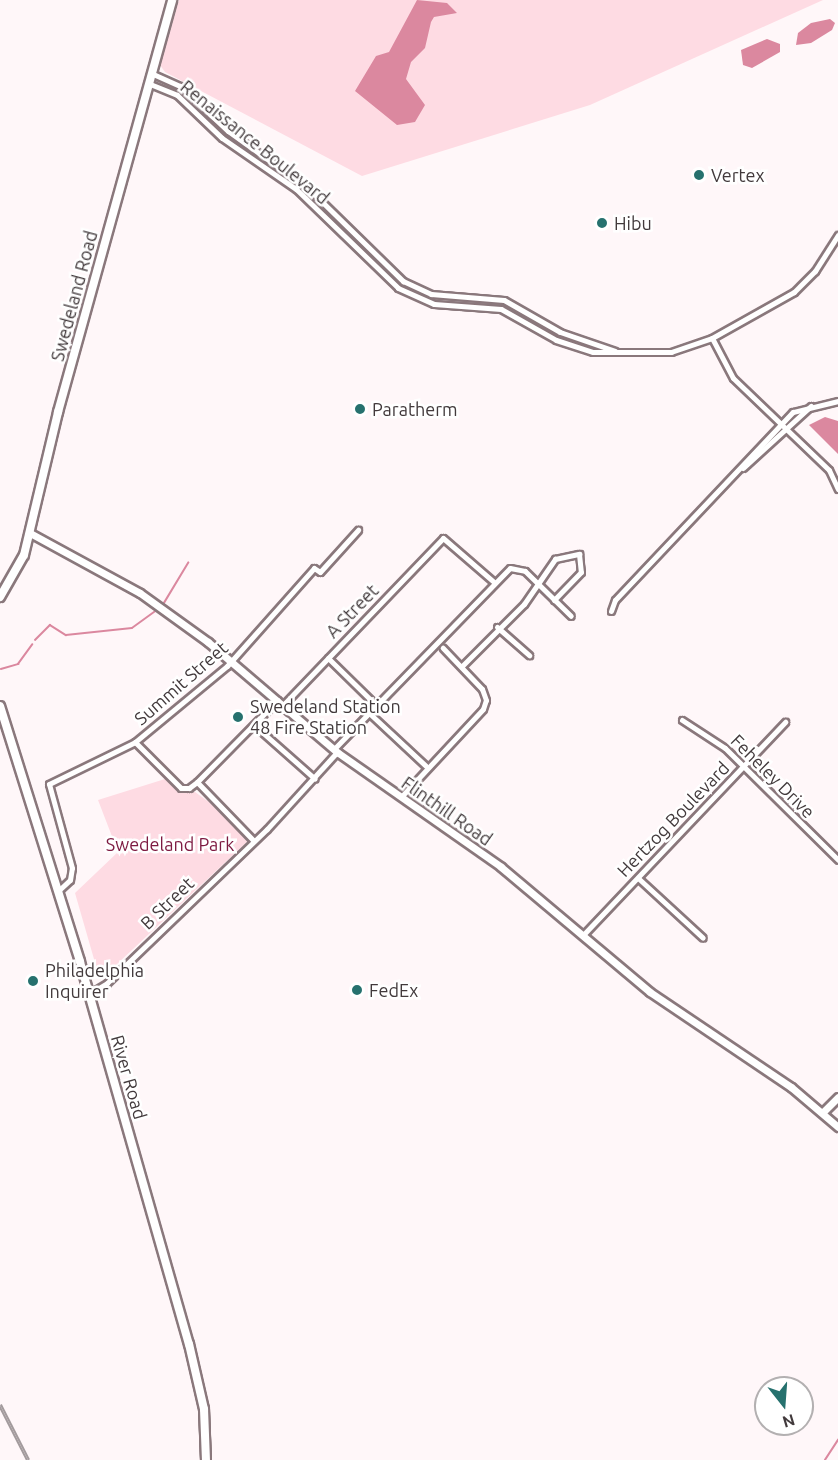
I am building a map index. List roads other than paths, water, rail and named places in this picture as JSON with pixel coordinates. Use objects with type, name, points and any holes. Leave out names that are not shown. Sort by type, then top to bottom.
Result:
[{"type":"main road","name":"Swedeland Road","points":[[0,597],[18,570],[30,533],[105,236],[153,74],[172,0]]},
{"type":"main road","name":"River Road","points":[[0,706],[90,994],[189,1344],[204,1409],[206,1460]]},
{"type":"street","name":"Renaissance Boulevard","points":[[153,74],[180,86],[228,131],[309,189],[387,268],[410,285],[431,294],[504,300],[560,332],[623,353]]},
{"type":"street","name":"Renaissance Boulevard","points":[[150,84],[177,95],[222,138],[303,195],[381,274],[405,293],[434,304],[501,309],[566,344],[593,352],[671,352],[712,338],[794,292],[815,271],[838,236]]},
{"type":"street","points":[[712,338],[733,378],[829,470],[838,489]]},
{"type":"street","points":[[611,611],[615,600],[797,409],[838,401]]},
{"type":"street","points":[[735,473],[812,405]]},
{"type":"street","name":"Summit Street","points":[[58,891],[68,882],[72,868],[49,784],[135,742],[232,660],[314,568],[320,572],[358,530]]},
{"type":"street","name":"Flinthill Road","points":[[30,533],[140,593],[232,660],[335,750],[501,867],[650,992],[823,1112],[838,1127]]},
{"type":"street","name":"A Street","points":[[197,782],[254,725],[328,658],[443,538],[494,582]]},
{"type":"street","points":[[462,666],[497,627],[524,604],[555,559],[579,554],[581,572],[554,600]]},
{"type":"street","name":"B Street","points":[[90,994],[107,983],[315,779],[335,750],[375,704],[494,582],[510,568],[519,567],[537,582]]},
{"type":"street","points":[[537,582],[571,616]]},
{"type":"street","points":[[497,627],[529,655]]},
{"type":"street","points":[[401,797],[426,766],[483,709],[486,700],[462,666],[443,648]]},
{"type":"street","points":[[328,658],[375,704]]},
{"type":"street","points":[[368,712],[426,766]]},
{"type":"street","name":"Feheley Drive","points":[[682,720],[715,740],[838,860]]},
{"type":"street","name":"Hertzog Boulevard","points":[[583,935],[785,722]]},
{"type":"street","points":[[254,725],[315,779]]},
{"type":"street","points":[[135,742],[181,788],[197,782],[254,841]]},
{"type":"street","points":[[638,878],[703,938]]},
{"type":"street","points":[[823,1112],[838,1097]]},
{"type":"waterway","points":[[164,603],[188,563]]},
{"type":"waterway","points":[[35,640],[50,625],[66,635],[132,628],[157,610]]},
{"type":"waterway","points":[[1,669],[18,664],[32,645]]},
{"type":"waterway","points":[[825,1460],[838,1440]]},
{"type":"railway","points":[[0,1405],[28,1460]]},
{"type":"place","name":"Vertex","points":[[699,175]]},
{"type":"place","name":"Hibu","points":[[602,223]]},
{"type":"place","name":"Paratherm","points":[[360,409]]},
{"type":"place","name":"Swedeland Station 48 Fire Station","points":[[238,717]]},
{"type":"place","name":"Philadelphia Inquirer","points":[[33,981]]},
{"type":"place","name":"FedEx","points":[[357,990]]},
{"type":"park label","name":"Swedeland Park","points":[[170,844]]}]
